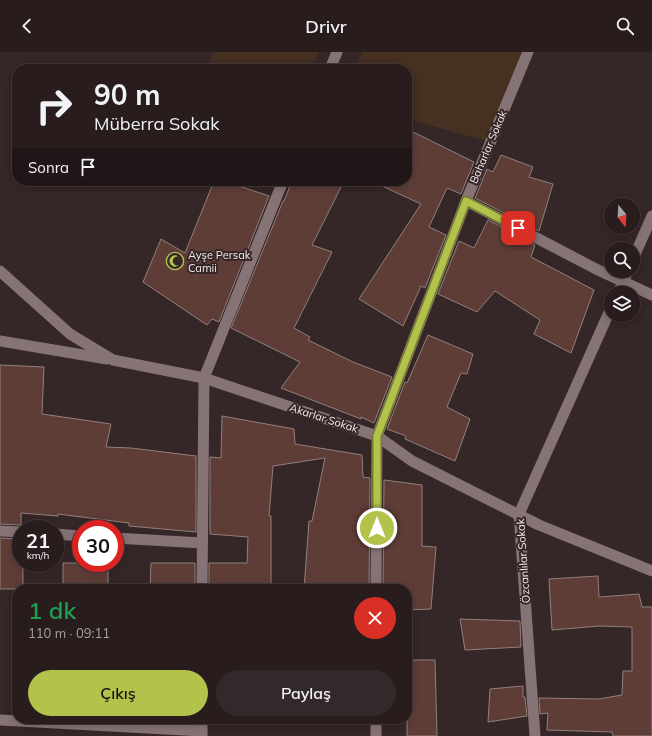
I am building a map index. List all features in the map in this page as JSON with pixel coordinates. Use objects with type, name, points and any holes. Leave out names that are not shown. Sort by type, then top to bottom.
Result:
[{"type":"street","points":[[332,64],[337,52]]},
{"type":"street","name":"Baharlar Sokak","points":[[376,584],[377,436],[466,201],[528,52]]},
{"type":"street","points":[[202,584],[204,378],[280,186]]},
{"type":"street","points":[[466,201],[596,269],[652,295]]},
{"type":"street","points":[[640,243],[652,216]]},
{"type":"street","name":"Akarlar Sokak","points":[[0,271],[70,334],[113,360],[204,378],[377,436],[412,461],[539,524],[652,571]]},
{"type":"street","points":[[621,286],[625,278]]},
{"type":"street","name":"Özcanlılar Sokak","points":[[535,736],[519,514],[605,322]]},
{"type":"street","points":[[0,341],[113,360]]},
{"type":"street","points":[[0,531],[12,532]]},
{"type":"street","points":[[124,539],[202,543]]},
{"type":"street","points":[[0,720],[12,721]]},
{"type":"street","points":[[62,724],[202,733]]},
{"type":"street","points":[[376,724],[376,736]]},
{"type":"shaded area","points":[[213,52],[319,52],[314,64],[210,64]]},
{"type":"shaded area","points":[[362,52],[528,52],[490,142],[412,120],[412,64],[357,64]]},
{"type":"building","points":[[412,131],[474,162],[461,194],[447,188],[429,227],[446,235],[425,288],[421,286],[403,326],[359,299],[421,204],[382,186],[412,186]]},
{"type":"building","points":[[501,155],[533,167],[529,177],[553,184],[539,231],[475,198],[487,169],[493,172]]},
{"type":"building","points":[[212,186],[239,186],[269,196],[219,322],[212,319],[207,325],[143,282],[161,239],[185,253]]},
{"type":"building","points":[[290,186],[342,186],[312,245],[332,252],[294,328],[310,337],[308,340],[353,362],[392,377],[374,423],[281,388],[300,362],[231,328]]},
{"type":"building","points":[[488,220],[535,245],[531,257],[594,290],[571,353],[534,334],[540,320],[495,291],[477,312],[438,294],[459,241],[474,248]]},
{"type":"building","points":[[428,335],[473,354],[467,374],[461,373],[447,407],[470,419],[455,461],[405,439],[406,436],[387,429],[405,382],[407,383]]},
{"type":"building","points":[[0,365],[44,367],[42,414],[111,424],[106,447],[131,448],[196,456],[196,532],[129,526],[129,523],[124,522],[124,520],[105,520],[58,514],[58,516],[21,513],[21,520],[12,520],[12,525],[0,524]]},
{"type":"building","points":[[222,416],[294,429],[295,444],[362,455],[363,477],[370,478],[369,584],[304,584],[309,521],[312,521],[325,458],[273,466],[269,516],[271,516],[271,584],[209,584],[209,563],[247,563],[248,537],[210,534],[210,457],[221,458]]},
{"type":"building","points":[[384,480],[422,485],[422,546],[436,547],[431,609],[412,610],[412,584],[383,584]]},
{"type":"building","points":[[0,538],[12,539],[12,572],[23,572],[23,584],[12,584],[12,589],[0,589]]},
{"type":"building","points":[[64,563],[72,563],[72,572],[108,572],[108,584],[63,584]]},
{"type":"building","points":[[151,563],[195,563],[195,584],[150,584]]},
{"type":"building","points":[[598,576],[599,597],[639,594],[642,607],[652,607],[652,736],[613,736],[612,732],[547,730],[548,713],[540,714],[539,698],[599,699],[622,695],[623,671],[632,671],[632,627],[599,626],[552,630],[549,579]]},
{"type":"building","points":[[460,619],[520,621],[521,647],[465,650]]},
{"type":"building","points":[[412,660],[435,660],[437,736],[407,736],[407,724],[412,724]]},
{"type":"building","points":[[523,686],[523,697],[525,697],[527,716],[488,722],[490,689]]},
{"type":"place","name":"Ayşe Persak Camii","points":[[175,261]]},
{"type":"route","points":[[377,528],[377,436],[466,201],[518,228]]}]
